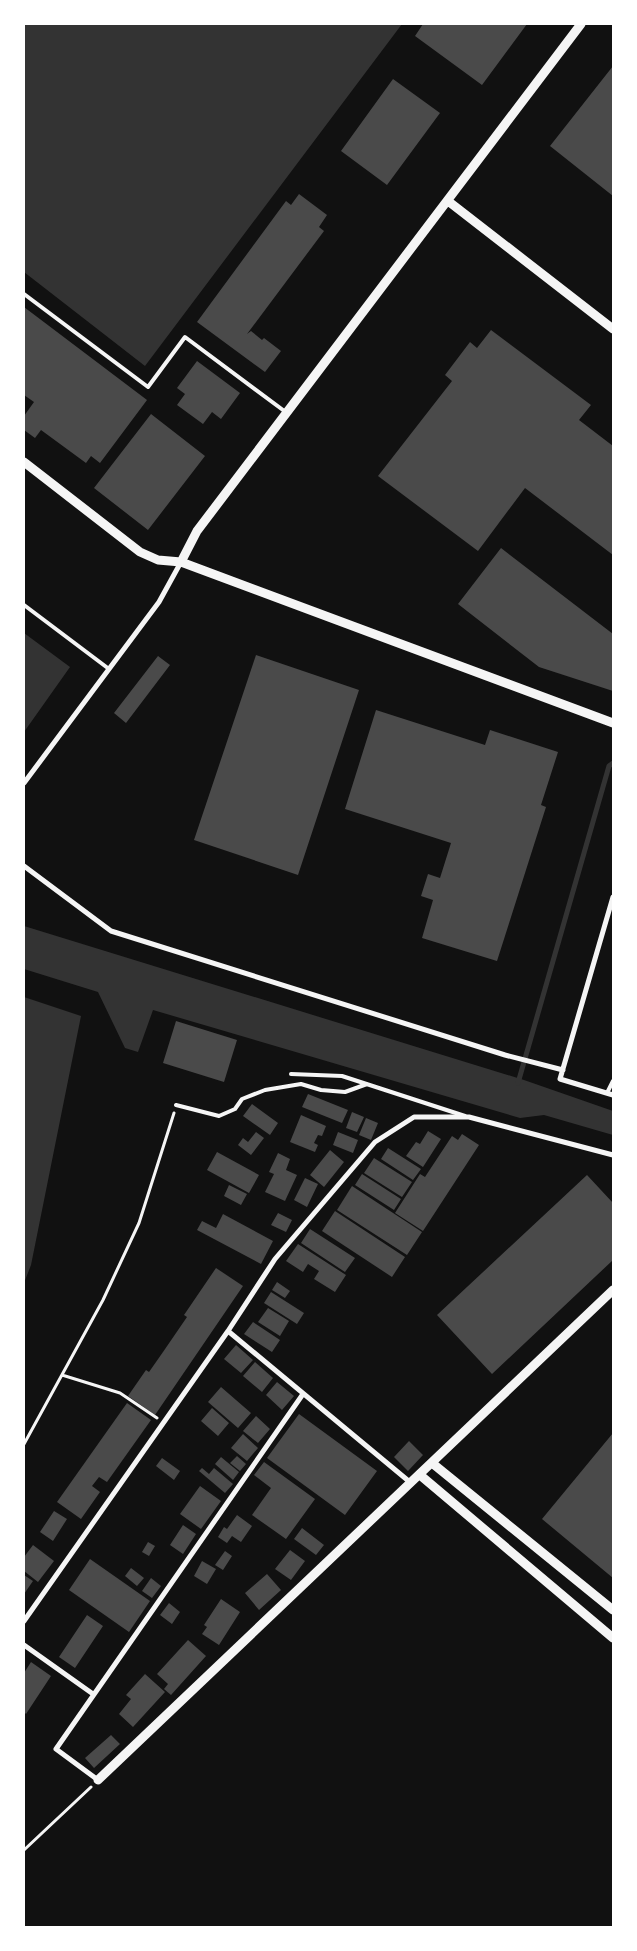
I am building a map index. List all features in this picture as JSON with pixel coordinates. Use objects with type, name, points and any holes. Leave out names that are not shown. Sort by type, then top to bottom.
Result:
[{"type":"street","points":[[24,783],[159,602],[197,531],[581,24]]},
{"type":"street","points":[[448,201],[613,329]]},
{"type":"street","points":[[24,462],[140,552],[158,560],[181,562],[613,723]]},
{"type":"street","points":[[24,866],[111,931],[505,1055],[563,1070]]},
{"type":"street","points":[[613,897],[560,1079],[613,1095]]},
{"type":"street","points":[[24,1621],[228,1331],[275,1258],[375,1142],[414,1117],[469,1117],[613,1155]]},
{"type":"street","points":[[303,1394],[56,1749],[98,1780],[613,1290]]},
{"type":"street","points":[[228,1331],[411,1483]]},
{"type":"street","points":[[432,1463],[613,1610]]},
{"type":"street","points":[[420,1474],[613,1638]]},
{"type":"street","points":[[24,1645],[93,1694]]},
{"type":"lane","points":[[24,294],[148,387],[185,337],[286,413]]},
{"type":"lane","points":[[24,605],[109,669]]},
{"type":"lane","points":[[291,1074],[342,1076],[469,1117]]},
{"type":"lane","points":[[607,1093],[613,1081]]},
{"type":"lane","points":[[176,1105],[219,1116],[235,1109],[242,1099],[265,1090],[301,1084],[321,1090],[345,1092],[367,1084]]},
{"type":"path","points":[[24,1444],[103,1300],[139,1223],[176,1105]]},
{"type":"path","points":[[62,1375],[120,1393],[163,1422]]},
{"type":"path","points":[[24,1850],[98,1780]]},
{"type":"shaded area","points":[[24,24],[402,24],[145,366],[24,272]]},
{"type":"shaded area","points":[[24,633],[70,667],[24,732]]},
{"type":"shaded area","points":[[24,926],[524,1080],[613,1111],[613,1135],[544,1115],[520,1118],[153,1010],[138,1052],[125,1048],[98,992],[24,969]]},
{"type":"shaded area","points":[[24,997],[81,1016],[31,1265],[24,1283]]},
{"type":"building","points":[[423,24],[527,24],[482,85],[415,36]]},
{"type":"building","points":[[613,66],[613,196],[550,146]]},
{"type":"building","points":[[393,79],[440,113],[387,185],[341,151]]},
{"type":"building","points":[[299,194],[327,215],[319,227],[324,231],[247,334],[251,331],[281,351],[265,372],[197,322],[286,201],[291,205]]},
{"type":"building","points":[[24,307],[147,400],[100,463],[91,456],[86,463],[41,430],[35,438],[24,430],[24,416],[34,402],[24,395]]},
{"type":"building","points":[[491,330],[591,405],[579,420],[613,446],[613,555],[525,488],[478,551],[378,476],[452,381],[445,375],[470,342],[477,348]]},
{"type":"building","points":[[197,361],[240,393],[221,419],[212,412],[203,424],[177,405],[185,394],[177,388]]},
{"type":"building","points":[[151,414],[205,456],[148,530],[94,488]]},
{"type":"building","points":[[501,548],[613,634],[613,691],[539,667],[458,604]]},
{"type":"building","points":[[256,655],[359,690],[298,875],[194,840]]},
{"type":"building","points":[[158,656],[170,665],[126,723],[114,713]]},
{"type":"building","points":[[376,710],[485,745],[490,730],[558,752],[541,805],[546,807],[497,961],[422,938],[433,900],[421,896],[428,874],[440,878],[451,843],[345,809]]},
{"type":"building","points":[[176,1021],[237,1040],[224,1082],[163,1063]]},
{"type":"building","points":[[308,1094],[348,1110],[342,1123],[302,1107]]},
{"type":"building","points":[[252,1104],[278,1123],[270,1135],[243,1116]]},
{"type":"building","points":[[352,1112],[364,1117],[357,1132],[346,1128]]},
{"type":"building","points":[[301,1115],[326,1126],[322,1136],[318,1135],[314,1143],[318,1145],[315,1152],[290,1142]]},
{"type":"building","points":[[366,1118],[378,1123],[371,1140],[359,1135]]},
{"type":"building","points":[[428,1131],[441,1139],[423,1167],[406,1156],[416,1142],[420,1144]]},
{"type":"building","points":[[256,1132],[264,1138],[251,1155],[238,1145],[243,1138],[248,1142]]},
{"type":"building","points":[[338,1132],[358,1140],[353,1153],[333,1145]]},
{"type":"building","points":[[462,1134],[479,1145],[423,1231],[395,1213],[420,1174],[425,1177],[452,1136],[458,1140]]},
{"type":"building","points":[[388,1148],[421,1169],[413,1180],[381,1159]]},
{"type":"building","points":[[330,1150],[344,1162],[324,1187],[310,1175]]},
{"type":"building","points":[[217,1152],[259,1175],[249,1193],[207,1170]]},
{"type":"building","points":[[278,1153],[290,1159],[286,1170],[297,1175],[285,1201],[265,1192],[274,1174],[269,1172]]},
{"type":"building","points":[[374,1158],[412,1182],[402,1197],[364,1173]]},
{"type":"building","points":[[362,1174],[401,1199],[394,1210],[355,1185]]},
{"type":"building","points":[[587,1175],[613,1203],[613,1260],[492,1374],[437,1315]]},
{"type":"building","points":[[305,1178],[318,1184],[307,1207],[294,1200]]},
{"type":"building","points":[[229,1185],[247,1194],[241,1205],[224,1196]]},
{"type":"building","points":[[352,1186],[422,1232],[407,1255],[337,1210]]},
{"type":"building","points":[[335,1211],[405,1257],[392,1277],[322,1231]]},
{"type":"building","points":[[278,1213],[292,1220],[286,1232],[271,1225]]},
{"type":"building","points":[[223,1214],[273,1241],[261,1264],[197,1230],[202,1221],[216,1228]]},
{"type":"building","points":[[310,1229],[355,1258],[345,1272],[301,1243]]},
{"type":"building","points":[[298,1244],[346,1275],[335,1292],[314,1279],[319,1271],[308,1264],[303,1272],[286,1261]]},
{"type":"building","points":[[216,1268],[243,1286],[155,1415],[128,1396],[146,1370],[149,1372],[163,1352],[187,1317],[184,1315]]},
{"type":"building","points":[[277,1282],[290,1291],[285,1298],[272,1290]]},
{"type":"building","points":[[271,1292],[304,1313],[297,1324],[264,1303]]},
{"type":"building","points":[[268,1308],[289,1321],[280,1336],[258,1322]]},
{"type":"building","points":[[253,1322],[280,1340],[272,1352],[244,1334]]},
{"type":"building","points":[[236,1345],[253,1360],[241,1373],[224,1359]]},
{"type":"building","points":[[255,1362],[273,1378],[262,1392],[243,1376]]},
{"type":"building","points":[[277,1382],[294,1396],[282,1410],[266,1395]]},
{"type":"building","points":[[221,1387],[251,1413],[238,1428],[208,1402]]},
{"type":"building","points":[[127,1403],[151,1420],[107,1482],[99,1477],[92,1486],[100,1492],[81,1519],[57,1502]]},
{"type":"building","points":[[212,1408],[229,1423],[218,1436],[201,1421]]},
{"type":"building","points":[[299,1414],[377,1471],[345,1515],[267,1458]]},
{"type":"building","points":[[256,1416],[270,1429],[258,1443],[243,1431]]},
{"type":"building","points":[[613,1433],[613,1578],[542,1519]]},
{"type":"building","points":[[243,1434],[258,1448],[247,1461],[231,1448]]},
{"type":"building","points":[[409,1441],[423,1455],[408,1471],[394,1457]]},
{"type":"building","points":[[237,1456],[246,1464],[240,1471],[230,1463]]},
{"type":"building","points":[[221,1457],[239,1472],[233,1480],[215,1464]]},
{"type":"building","points":[[162,1458],[180,1471],[174,1480],[156,1466]]},
{"type":"building","points":[[264,1462],[315,1499],[286,1539],[252,1515],[271,1488],[254,1475]]},
{"type":"building","points":[[202,1468],[209,1474],[214,1468],[233,1484],[225,1493],[199,1471]]},
{"type":"building","points":[[200,1486],[221,1501],[201,1529],[180,1514]]},
{"type":"building","points":[[54,1511],[67,1519],[53,1541],[40,1532]]},
{"type":"building","points":[[237,1515],[252,1526],[241,1542],[232,1536],[227,1543],[218,1537],[224,1527],[227,1529]]},
{"type":"building","points":[[183,1525],[196,1534],[183,1554],[170,1545]]},
{"type":"building","points":[[302,1528],[324,1545],[316,1555],[294,1539]]},
{"type":"building","points":[[148,1542],[155,1546],[149,1556],[142,1552]]},
{"type":"building","points":[[33,1545],[54,1561],[38,1582],[24,1571],[24,1557]]},
{"type":"building","points":[[290,1550],[305,1561],[291,1580],[275,1569]]},
{"type":"building","points":[[225,1551],[232,1556],[223,1570],[215,1565]]},
{"type":"building","points":[[90,1559],[150,1601],[129,1632],[69,1590]]},
{"type":"building","points":[[202,1561],[216,1569],[207,1584],[194,1576]]},
{"type":"building","points":[[131,1568],[144,1578],[137,1586],[125,1576]]},
{"type":"building","points":[[267,1574],[281,1590],[259,1610],[245,1593]]},
{"type":"building","points":[[24,1575],[33,1581],[24,1594]]},
{"type":"building","points":[[151,1578],[161,1586],[152,1598],[142,1591]]},
{"type":"building","points":[[221,1599],[240,1612],[219,1645],[202,1634],[207,1627],[204,1625]]},
{"type":"building","points":[[169,1603],[180,1612],[172,1624],[160,1615]]},
{"type":"building","points":[[87,1615],[103,1626],[75,1668],[59,1657]]},
{"type":"building","points":[[188,1640],[206,1656],[171,1695],[164,1689],[168,1684],[157,1674]]},
{"type":"building","points":[[31,1662],[51,1676],[26,1714],[24,1712],[24,1673]]},
{"type":"building","points":[[145,1674],[165,1692],[133,1727],[119,1714],[131,1699],[126,1695]]},
{"type":"building","points":[[111,1735],[120,1744],[94,1768],[85,1758]]},
{"type":"waterway","points":[[518,1083],[609,766],[613,763]]}]
